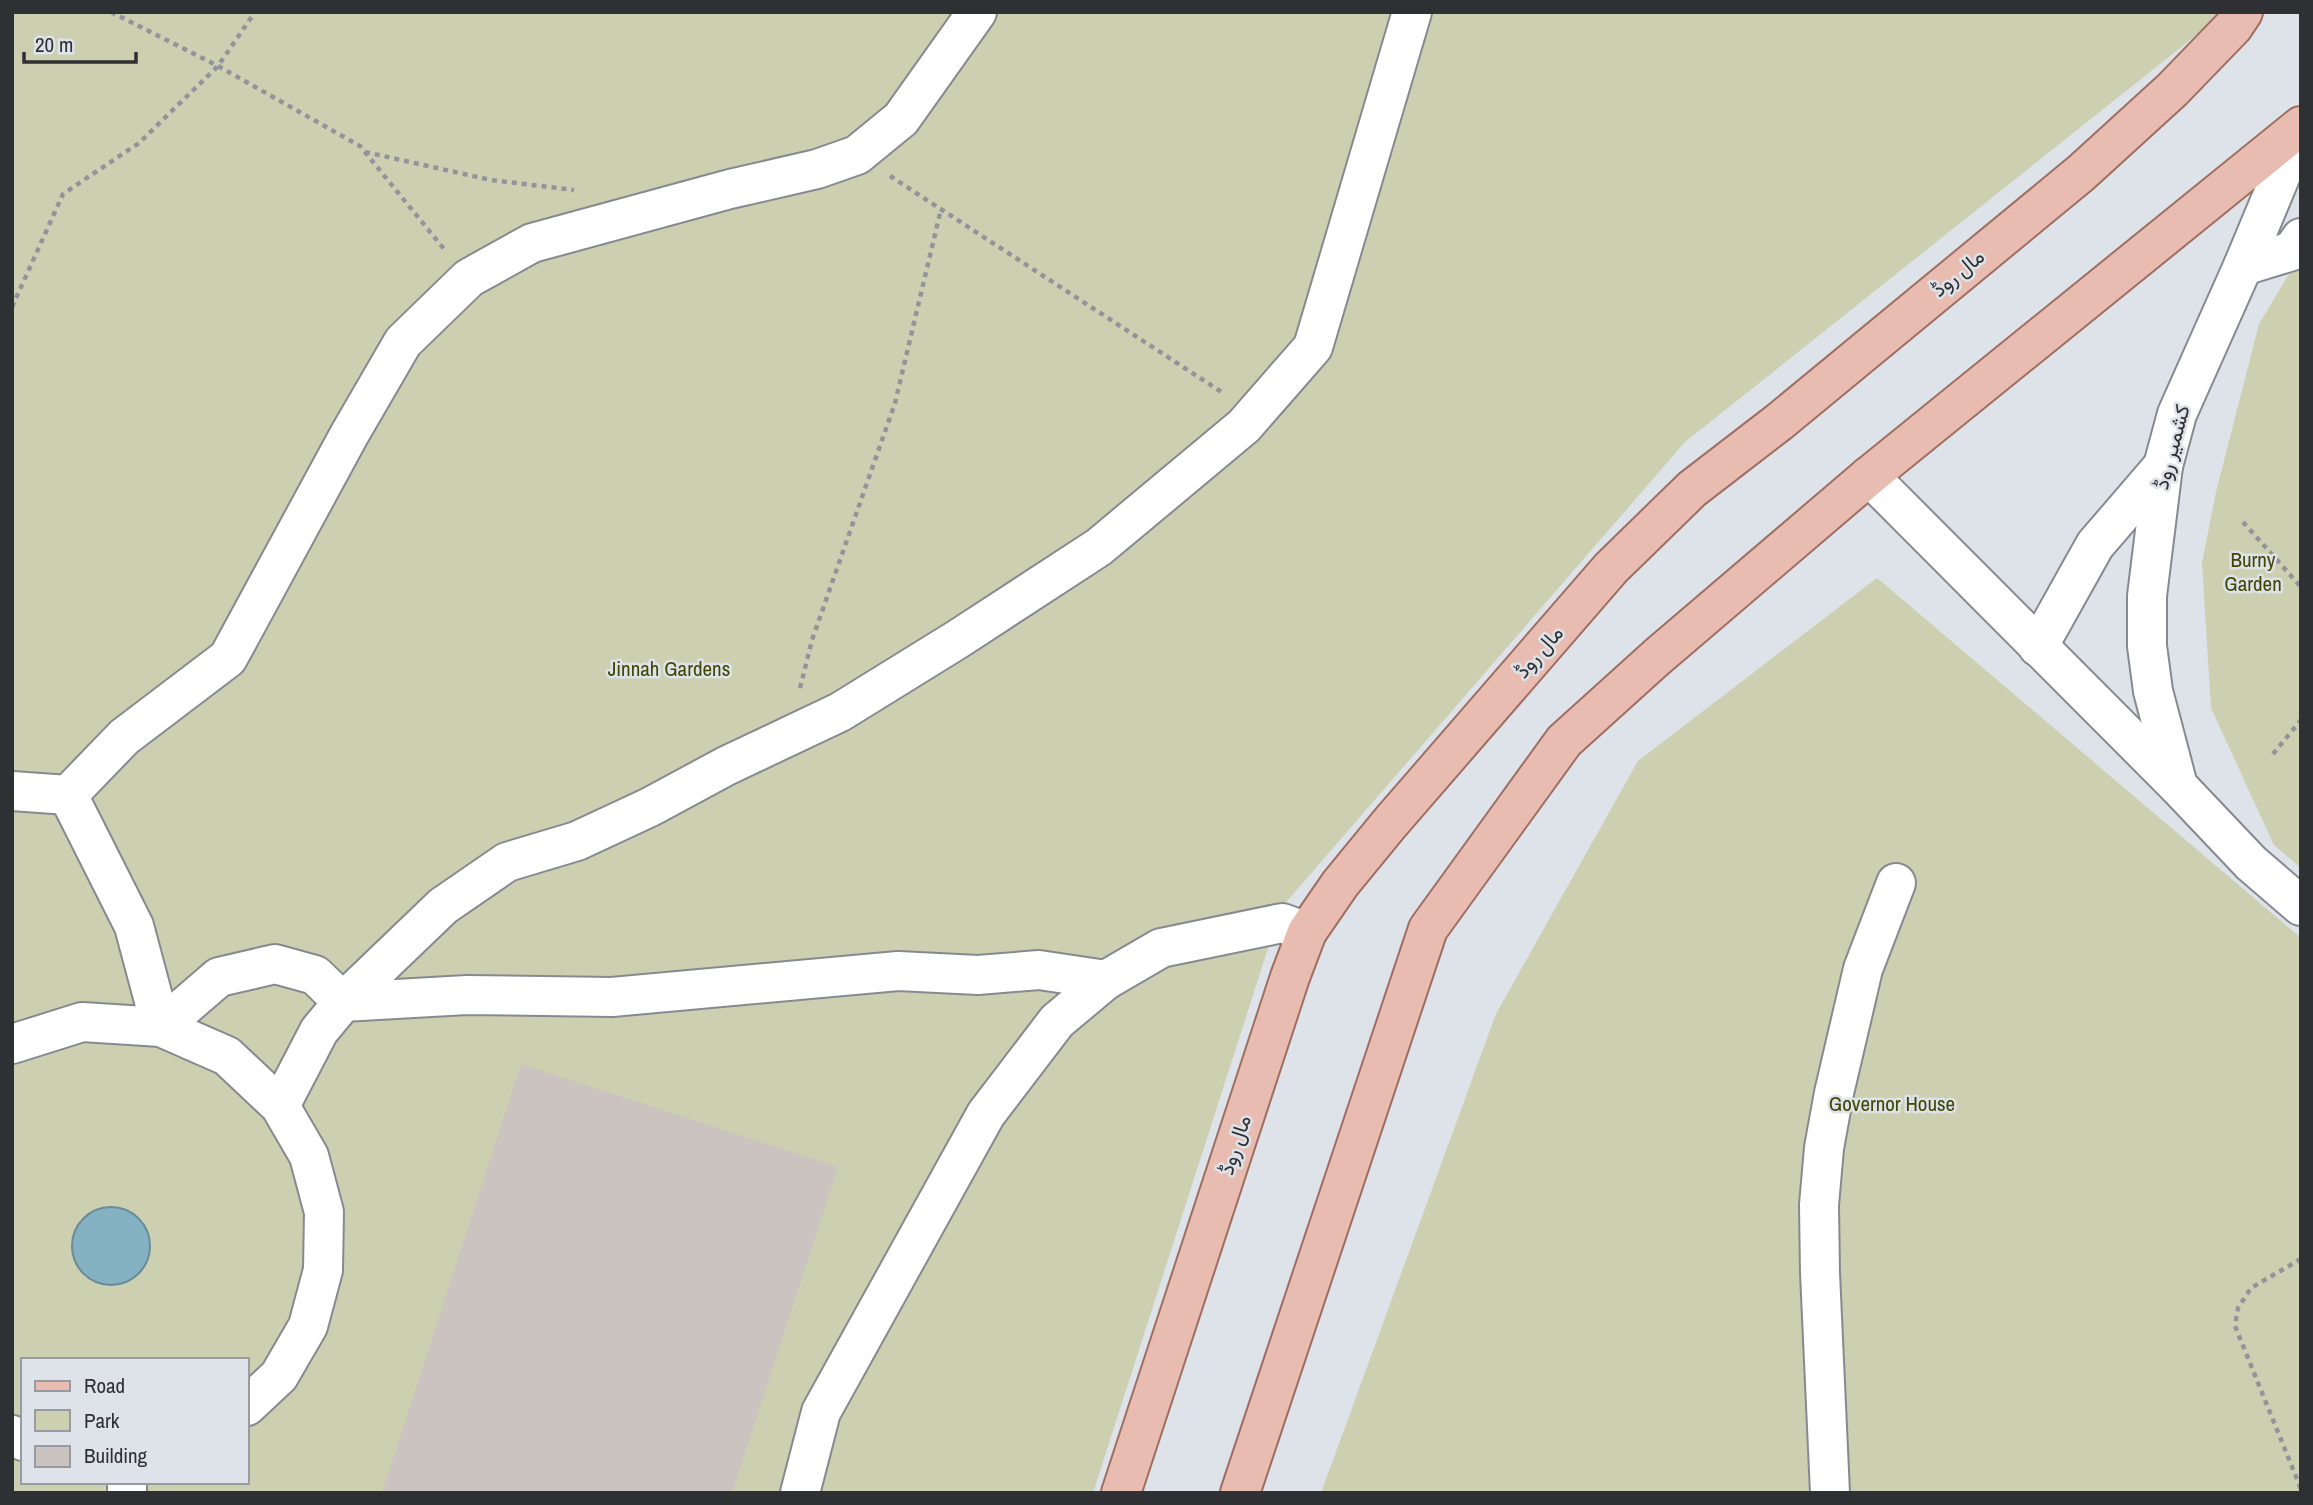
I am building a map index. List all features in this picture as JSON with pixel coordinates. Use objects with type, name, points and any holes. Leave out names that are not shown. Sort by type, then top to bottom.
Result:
[{"type":"main road","name":"مال روڈ","points":[[1121,1493],[1286,990],[1307,932],[1340,884],[1611,568],[1692,489],[1779,422],[2081,173],[2172,90],[2233,27],[2243,12]]},
{"type":"main road","points":[[1240,1493],[1427,929],[1564,741],[1657,657],[1869,476],[2301,127]]},
{"type":"street","points":[[68,795],[124,737],[228,658],[349,435],[403,342],[469,278],[532,243],[730,188],[817,169],[857,155],[901,119],[976,12]]},
{"type":"street","points":[[280,1106],[318,1031],[342,1002],[443,906],[508,862],[577,841],[841,712],[1099,547],[1244,426],[1313,347],[1412,12]]},
{"type":"street","name":"کشمیر روڈ","points":[[2178,786],[2153,691],[2147,646],[2147,596],[2163,466],[2177,414],[2301,127]]},
{"type":"street","points":[[2243,266],[2292,251],[2301,238]]},
{"type":"street","points":[[2038,648],[2095,545],[2163,466]]},
{"type":"street","name":"کشمیر روڈ","points":[[1869,476],[2178,786],[2251,863],[2301,906]]},
{"type":"street","points":[[12,791],[68,795]]},
{"type":"street","points":[[68,795],[134,926],[160,1027]]},
{"type":"street","points":[[1830,1493],[1820,1273],[1819,1205],[1824,1148],[1863,969],[1896,883]]},
{"type":"street","points":[[800,1493],[821,1412],[986,1114],[1057,1021],[1106,980],[1161,948],[1282,923],[1307,932]]},
{"type":"street","points":[[160,1027],[219,977],[275,964],[315,975],[342,1002],[467,995],[612,997],[898,971],[978,975],[1039,970],[1106,980]]},
{"type":"street","points":[[12,1044],[82,1022],[160,1027],[227,1056],[280,1106],[309,1156],[315,1178],[324,1212],[324,1270],[308,1326],[279,1376],[248,1405]]},
{"type":"path","points":[[111,12],[218,66],[360,146],[469,278]]},
{"type":"path","points":[[12,307],[64,194],[139,143],[218,66],[255,12]]},
{"type":"path","points":[[365,152],[491,180],[580,191]]},
{"type":"path","points":[[857,155],[1255,414]]},
{"type":"path","points":[[787,738],[812,640],[895,403],[941,209]]},
{"type":"path","points":[[2243,522],[2301,587]]},
{"type":"path","points":[[2273,754],[2301,720]]},
{"type":"path","points":[[2301,1259],[2251,1288],[2238,1308],[2235,1326],[2301,1489]]},
{"type":"green space","name":"Jinnah Gardens","points":[[12,12],[2222,12],[1685,442],[1281,908],[1093,1493],[12,1493]]},
{"type":"green space","name":"Burny Garden","points":[[2301,254],[2301,868],[2274,845],[2211,708],[2202,563],[2216,492],[2259,324]]},
{"type":"green space","name":"Governor House","points":[[1877,578],[2301,938],[2301,1493],[1321,1493],[1496,1014],[1638,761]]},
{"type":"water","points":[[103,1207],[119,1207],[133,1213],[144,1224],[150,1238],[150,1254],[144,1268],[133,1279],[119,1285],[103,1285],[89,1279],[78,1268],[72,1254],[72,1238],[78,1224],[89,1213]]},
{"type":"building","points":[[521,1064],[838,1167],[732,1493],[382,1493]]}]
